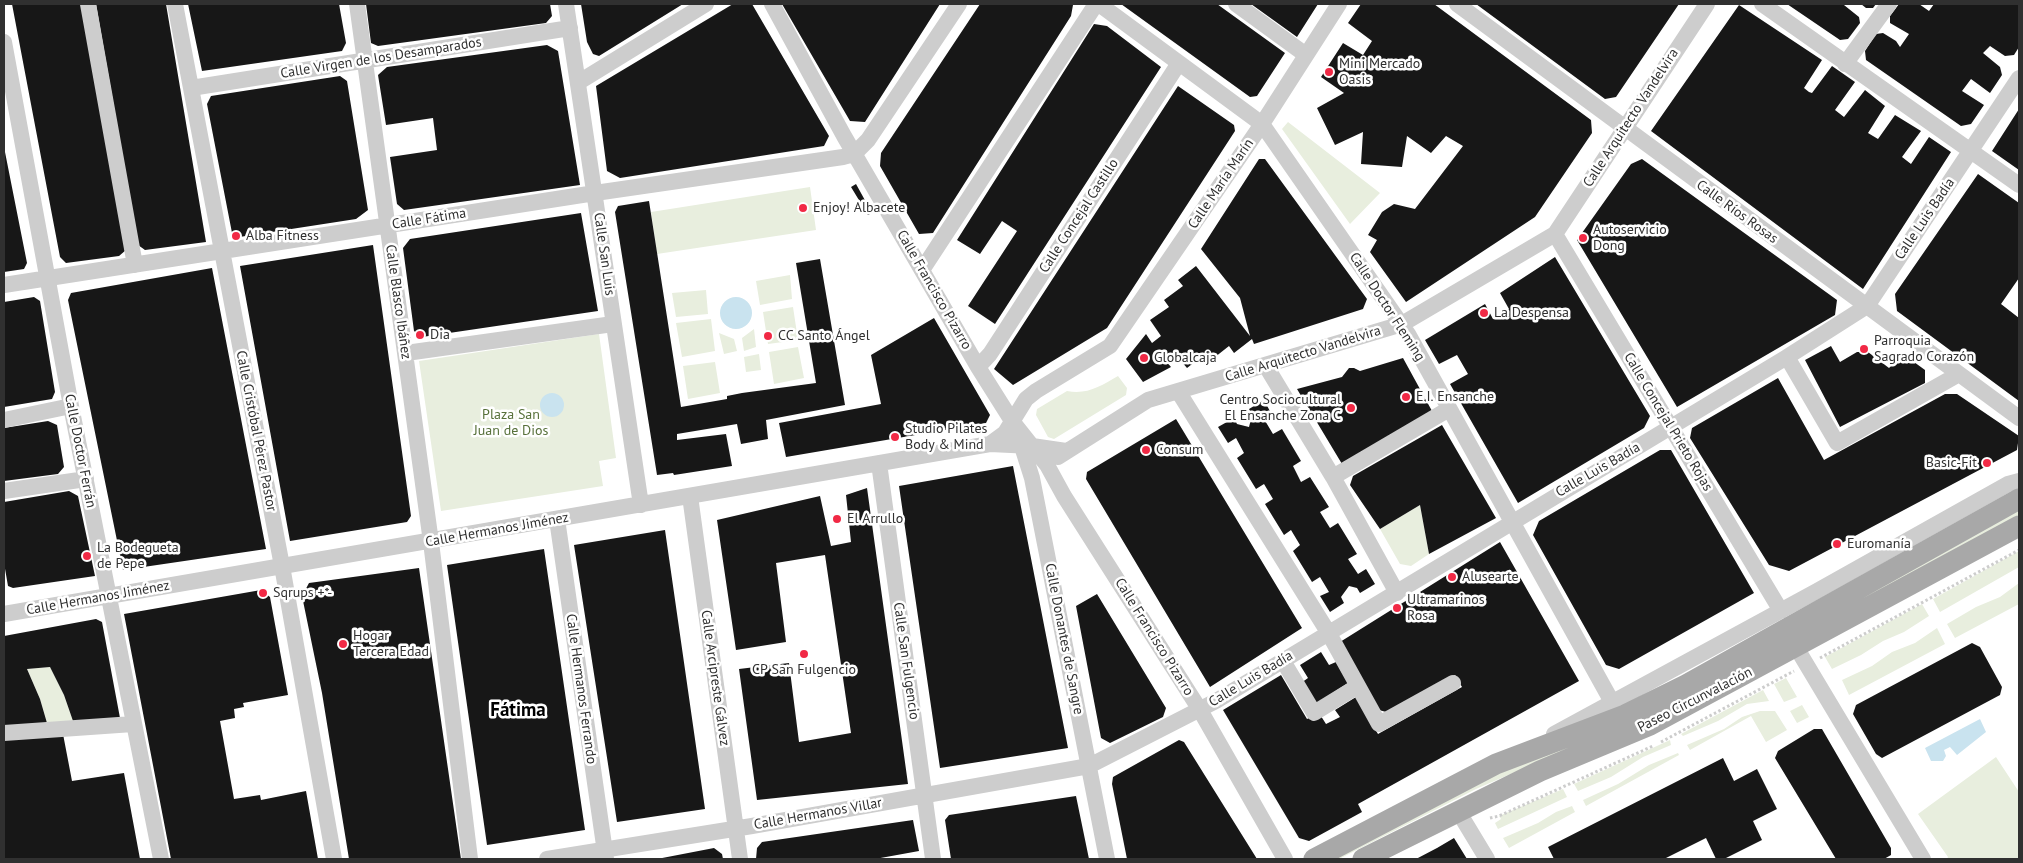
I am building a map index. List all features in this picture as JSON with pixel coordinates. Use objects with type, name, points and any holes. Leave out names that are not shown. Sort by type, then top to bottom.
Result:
[{"type":"main road","name":"Paseo Circunvalación","points":[[1314,859],[1496,764],[1625,715],[1686,685],[2019,499]]},
{"type":"main road","name":"Paseo Circunvalación","points":[[1363,859],[1540,771],[1650,726],[2019,526]]},
{"type":"street","points":[[88,4],[135,265]]},
{"type":"street","name":"Calle Cristóbal Pérez Pastor","points":[[175,4],[282,566],[334,859]]},
{"type":"street","name":"Calle Blasco Ibáñez","points":[[357,4],[431,542],[470,859]]},
{"type":"street","name":"Calle San Luis","points":[[566,4],[641,504]]},
{"type":"street","points":[[579,82],[706,4]]},
{"type":"street","name":"Calle Francisco Pizarro","points":[[772,4],[854,154],[978,367],[1027,445],[1047,465],[1064,496],[1200,710],[1285,859]]},
{"type":"street","points":[[854,154],[868,140],[959,4]]},
{"type":"street","points":[[922,270],[1098,4]]},
{"type":"street","name":"Calle Doctor Fleming","points":[[1098,4],[1262,124],[1402,324],[1612,702]]},
{"type":"street","points":[[1236,4],[1306,55]]},
{"type":"street","name":"Calle María Marín","points":[[1012,421],[1026,399],[1036,391],[1110,346],[1262,124],[1339,4]]},
{"type":"street","name":"Calle Ríos Rosas","points":[[1457,4],[1624,129],[2019,418]]},
{"type":"street","name":"Calle Arquitecto Vandelvira","points":[[1066,451],[1148,400],[1402,324],[1555,234],[1707,4]]},
{"type":"street","points":[[1762,4],[2019,185]]},
{"type":"street","points":[[1845,64],[1889,4]]},
{"type":"street","name":"Calle Virgen de los Desamparados","points":[[191,88],[570,28]]},
{"type":"street","name":"Calle Doctor Ferrán","points":[[4,42],[71,406],[161,859]]},
{"type":"street","name":"Calle Concejal Castillo","points":[[978,367],[995,346],[1179,63]]},
{"type":"street","name":"Calle Luis Badía","points":[[1089,766],[1200,710],[1283,661],[1511,521],[1671,428],[1867,306],[2019,78]]},
{"type":"street","name":"Calle Fátima","points":[[4,285],[854,154]]},
{"type":"street","name":"Calle Concejal Prieto Rojas","points":[[1555,234],[1780,611]]},
{"type":"street","points":[[406,353],[613,324]]},
{"type":"street","points":[[1787,357],[1837,443],[1958,374]]},
{"type":"street","points":[[1266,366],[1333,477],[1397,592]]},
{"type":"street","points":[[1178,391],[1328,632],[1379,724],[1453,683]]},
{"type":"street","points":[[4,420],[71,406]]},
{"type":"street","points":[[1333,477],[1449,409]]},
{"type":"street","points":[[990,444],[1005,433],[1012,421]]},
{"type":"street","name":"Calle Hermanos Jiménez","points":[[4,614],[431,542],[990,444],[1027,445],[1066,451]]},
{"type":"street","name":"Calle Donantes de Sangre","points":[[1027,445],[1031,474],[1107,859]]},
{"type":"street","points":[[1047,465],[1066,451]]},
{"type":"street","name":"Calle San Fulgencio","points":[[879,463],[934,859]]},
{"type":"street","points":[[4,491],[86,479]]},
{"type":"street","name":"Paseo Circunvalación","points":[[1496,764],[1518,754],[2000,489],[2019,481]]},
{"type":"street","name":"Calle Arcipreste Gálvez","points":[[690,496],[740,859]]},
{"type":"street","points":[[1038,507],[1050,498],[1064,496]]},
{"type":"street","name":"Calle Hermanos Ferrando","points":[[557,519],[605,855]]},
{"type":"street","points":[[1796,647],[1923,859]]},
{"type":"street","points":[[1283,661],[1314,713],[1358,686]]},
{"type":"street","points":[[4,733],[133,724]]},
{"type":"street","name":"Calle Hermanos Villar","points":[[547,859],[605,855],[736,829],[1089,766]]},
{"type":"street","points":[[1458,811],[1487,859]]},
{"type":"green space","points":[[1288,122],[1380,193],[1350,224],[1282,129]]},
{"type":"green space","points":[[810,187],[816,230],[657,254],[651,212]]},
{"type":"green space","points":[[790,275],[792,299],[760,305],[756,281]]},
{"type":"green space","points":[[706,290],[708,314],[676,317],[672,293]]},
{"type":"green space","points":[[793,307],[798,340],[768,344],[763,312]]},
{"type":"green space","points":[[711,319],[715,351],[682,357],[676,323]]},
{"type":"green space","points":[[754,329],[756,347],[744,351],[742,338]]},
{"type":"green space","points":[[719,333],[734,339],[737,351],[724,354]]},
{"type":"green space","name":"Plaza San Juan de Dios","points":[[599,334],[616,458],[599,461],[603,486],[441,511],[419,361]]},
{"type":"green space","points":[[798,347],[804,378],[774,384],[769,352]]},
{"type":"green space","points":[[759,354],[761,370],[746,372],[744,357]]},
{"type":"green space","points":[[715,362],[720,393],[688,399],[683,366]]},
{"type":"green space","points":[[1118,376],[1127,388],[1126,395],[1054,439],[1048,437],[1036,415],[1037,409],[1067,391],[1087,391]]},
{"type":"green space","points":[[1420,505],[1429,554],[1411,566],[1400,564],[1380,529]]},
{"type":"green space","points":[[2019,510],[2019,515],[1665,707],[1476,789],[1339,859],[1329,859]]},
{"type":"green space","points":[[2019,551],[2019,567],[1940,612],[1933,599]]},
{"type":"green space","points":[[2019,583],[2019,604],[1955,638],[1947,624],[1976,607],[2000,597]]},
{"type":"green space","points":[[1922,604],[1929,616],[1904,632],[1883,641],[1861,655],[1832,669],[1825,657]]},
{"type":"green space","points":[[1937,628],[1945,644],[1849,695],[1842,680],[1872,666],[1892,652],[1915,643]]},
{"type":"green space","points":[[50,667],[64,695],[73,721],[47,723],[40,699],[27,669]]},
{"type":"green space","points":[[1786,678],[1797,697],[1784,702],[1774,684]]},
{"type":"green space","points":[[1763,690],[1769,701],[1747,704],[1718,721],[1683,736],[1681,734]]},
{"type":"green space","points":[[1802,705],[1809,717],[1797,723],[1790,711]]},
{"type":"green space","points":[[1760,711],[1775,711],[1787,730],[1766,742],[1751,716],[1690,750],[1687,745],[1724,729],[1742,717]]},
{"type":"green space","points":[[1670,740],[1671,745],[1643,757],[1611,777],[1578,791],[1574,784]]},
{"type":"green space","points":[[1678,753],[1679,755],[1586,806],[1583,800],[1618,784],[1649,765]]},
{"type":"green space","points":[[1996,757],[2019,792],[2019,859],[1947,859],[1948,857],[1918,814]]},
{"type":"green space","points":[[1563,789],[1567,797],[1498,829],[1495,823],[1501,819],[1499,816]]},
{"type":"green space","points":[[1572,806],[1575,812],[1509,848],[1503,838],[1538,823],[1556,812]]},
{"type":"water","points":[[736,297],[747,302],[752,313],[747,324],[736,329],[725,324],[720,313],[725,302]]},
{"type":"water","points":[[552,393],[560,397],[564,405],[560,413],[552,417],[544,413],[540,405],[544,397]]},
{"type":"water","points":[[1980,719],[1986,732],[1957,755],[1950,747],[1944,750],[1946,756],[1943,761],[1931,761],[1925,748]]},
{"type":"building","points":[[12,4],[81,4],[126,250],[119,256],[66,263],[60,257]]},
{"type":"building","points":[[96,4],[166,4],[206,242],[145,250],[138,245]]},
{"type":"building","points":[[188,4],[339,4],[346,43],[342,51],[202,71]]},
{"type":"building","points":[[366,4],[550,4],[552,16],[546,23],[378,46],[371,43]]},
{"type":"building","points":[[581,4],[683,4],[599,56],[593,54],[587,42]]},
{"type":"building","points":[[733,4],[752,4],[829,136],[824,146],[620,178],[607,171],[596,86]]},
{"type":"building","points":[[782,4],[940,4],[865,122],[850,121]]},
{"type":"building","points":[[980,4],[1073,5],[1071,16],[933,233],[919,234],[880,166],[881,153]]},
{"type":"building","points":[[1121,4],[1217,4],[1285,53],[1257,96],[1250,97]]},
{"type":"building","points":[[1251,4],[1318,4],[1297,37]]},
{"type":"building","points":[[1361,4],[1434,4],[1591,120],[1592,133],[1535,217],[1406,302],[1370,252],[1377,240],[1368,235],[1382,212],[1394,204],[1415,209],[1463,146],[1446,136],[1431,153],[1407,136],[1402,167],[1361,164],[1363,132],[1335,145],[1317,108],[1344,93],[1321,77],[1343,43],[1363,55],[1372,41],[1348,23]]},
{"type":"building","points":[[1476,4],[1679,4],[1616,97],[1605,99]]},
{"type":"building","points":[[1787,4],[1844,5],[1859,17],[1860,23],[1848,39],[1840,40]]},
{"type":"building","points":[[1861,4],[1876,4],[1873,8],[1866,8]]},
{"type":"building","points":[[1899,4],[1919,4],[1929,11],[1934,4],[2019,4],[2019,47],[2014,55],[2005,56],[1990,46],[1983,53],[2000,67],[2002,75],[1990,93],[1971,79],[1962,91],[1984,105],[1971,124],[1961,126],[1866,60],[1865,51],[1876,34],[1883,33],[1896,41],[1900,47],[1909,34],[1890,23],[1890,16]]},
{"type":"building","points":[[1739,5],[1822,60],[1804,88],[1809,92],[1812,93],[1832,66],[1855,82],[1835,110],[1844,117],[1865,90],[1885,106],[1868,133],[1878,139],[1895,115],[1921,131],[1902,157],[1911,164],[1929,137],[1951,152],[1863,289],[1651,131]]},
{"type":"building","points":[[1094,24],[1107,26],[1161,67],[995,324],[968,306],[1017,231],[1002,221],[980,254],[957,240]]},
{"type":"building","points":[[547,45],[558,51],[580,185],[404,210],[397,204],[390,157],[437,150],[433,118],[386,125],[378,75],[387,67]]},
{"type":"building","points":[[340,76],[347,81],[368,210],[356,219],[233,238],[207,104],[211,96]]},
{"type":"building","points":[[1178,86],[1234,125],[1235,131],[1107,328],[1013,385],[994,369]]},
{"type":"building","points":[[2019,109],[2019,170],[1992,151]]},
{"type":"building","points":[[4,147],[27,263],[24,269],[4,272]]},
{"type":"building","points":[[1259,159],[1265,159],[1367,299],[1363,309],[1254,344],[1252,339],[1234,353],[1229,346],[1210,361],[1205,354],[1187,368],[1175,354],[1166,361],[1171,367],[1143,382],[1126,359],[1146,334],[1152,343],[1161,336],[1150,320],[1169,307],[1164,300],[1183,286],[1178,280],[1196,266],[1250,336],[1240,298],[1201,249]]},
{"type":"building","points":[[1642,159],[1837,300],[1835,315],[1677,407],[1577,240],[1631,164]]},
{"type":"building","points":[[1978,174],[2019,203],[2019,278],[2001,304],[2019,318],[2019,401],[1897,311],[1895,294]]},
{"type":"building","points":[[856,184],[872,213],[868,215],[851,187]]},
{"type":"building","points":[[649,201],[681,407],[727,399],[727,396],[742,393],[816,383],[796,263],[820,259],[845,405],[766,420],[768,439],[741,444],[737,424],[677,434],[677,440],[726,434],[732,466],[674,475],[673,473],[657,475],[615,212],[618,206]]},
{"type":"building","points":[[581,213],[598,311],[422,337],[414,331],[403,248],[410,239]]},
{"type":"building","points":[[373,245],[411,516],[407,522],[290,541],[240,266]]},
{"type":"building","points":[[1555,257],[1650,416],[1644,428],[1518,503],[1450,384],[1468,374],[1457,355],[1439,364],[1425,340],[1485,304],[1493,319],[1509,309],[1500,293]]},
{"type":"building","points":[[212,268],[266,549],[123,570],[68,300],[71,293]]},
{"type":"building","points":[[34,297],[40,301],[55,392],[52,399],[4,407],[4,302]]},
{"type":"building","points":[[934,318],[990,415],[986,423],[786,457],[779,423],[881,404],[871,355]]},
{"type":"building","points":[[1831,346],[1840,362],[1857,352],[1868,352],[1889,368],[1903,354],[1925,370],[1925,383],[1840,427],[1805,360]]},
{"type":"building","name":"Centro Sociocultural El Ensanche Zona C","points":[[1403,358],[1432,411],[1342,464],[1297,389],[1342,377],[1349,368],[1360,371]]},
{"type":"building","points":[[1778,378],[1824,460],[1945,394],[1957,394],[2019,436],[2017,450],[1789,571],[1769,565],[1690,438],[1692,428]]},
{"type":"building","points":[[1264,400],[1272,415],[1264,419],[1273,434],[1282,429],[1301,461],[1293,466],[1301,482],[1310,477],[1329,507],[1320,512],[1330,528],[1338,523],[1357,554],[1348,559],[1358,574],[1366,569],[1375,584],[1360,593],[1357,588],[1349,586],[1341,597],[1344,603],[1330,612],[1320,596],[1329,592],[1320,577],[1312,582],[1293,551],[1300,545],[1291,530],[1284,535],[1265,504],[1273,499],[1264,484],[1256,489],[1237,458],[1244,453],[1236,438],[1228,443],[1218,427],[1234,418],[1237,424],[1249,427],[1252,415],[1249,409]]},
{"type":"building","points":[[1176,419],[1302,628],[1210,687],[1086,479],[1087,472]]},
{"type":"building","points":[[48,421],[57,425],[64,467],[58,474],[4,481],[4,428]]},
{"type":"building","points":[[1442,425],[1496,518],[1429,554],[1420,505],[1380,529],[1350,485],[1353,476]]},
{"type":"building","points":[[1660,450],[1671,450],[1754,593],[1619,669],[1606,665],[1533,535],[1539,521]]},
{"type":"building","points":[[1013,466],[1068,748],[940,768],[899,486]]},
{"type":"building","points":[[867,488],[908,784],[757,800],[739,669],[789,663],[799,742],[851,733],[825,555],[776,563],[786,642],[736,650],[717,520],[820,496],[831,546],[851,542],[846,495]]},
{"type":"building","points":[[69,491],[78,496],[95,576],[13,588],[8,586],[4,563],[4,502]]},
{"type":"building","points":[[665,530],[705,809],[617,822],[574,545]]},
{"type":"building","points":[[1500,542],[1579,681],[1358,804],[1362,812],[1309,841],[1299,838],[1223,710],[1281,675],[1307,719],[1319,713],[1326,724],[1340,717],[1335,710],[1356,697],[1378,734],[1462,687],[1455,675],[1386,712],[1379,710],[1340,642]]},
{"type":"building","points":[[544,549],[585,830],[487,845],[447,565]]},
{"type":"building","points":[[419,568],[461,859],[349,859],[322,693],[302,596],[309,583]]},
{"type":"building","points":[[261,590],[270,597],[288,695],[243,703],[244,707],[234,709],[235,718],[220,721],[234,799],[260,795],[261,800],[306,791],[318,859],[171,859],[124,614]]},
{"type":"building","points":[[1097,594],[1166,708],[1163,717],[1110,743],[1101,738],[1076,606]]},
{"type":"building","points":[[96,619],[102,622],[120,718],[73,721],[64,695],[50,667],[27,669],[40,699],[47,723],[4,726],[4,636]]},
{"type":"building","points":[[1972,643],[1980,647],[2002,687],[2000,695],[1882,758],[1876,754],[1853,714],[1856,705]]},
{"type":"building","points":[[1321,652],[1329,665],[1336,662],[1348,683],[1314,705],[1301,683],[1308,678],[1300,665]]},
{"type":"building","points":[[1814,729],[1822,729],[1891,848],[1891,855],[1884,859],[1836,859],[1775,758],[1778,751]]},
{"type":"building","points":[[63,734],[72,781],[124,773],[140,859],[4,859],[4,740]]},
{"type":"building","points":[[1179,740],[1184,742],[1257,859],[1127,859],[1112,784],[1113,777]]},
{"type":"building","points":[[1723,758],[1734,781],[1757,769],[1777,809],[1753,821],[1762,840],[1724,859],[1716,859],[1706,838],[1664,859],[1554,859],[1548,847]]},
{"type":"building","points":[[1076,796],[1089,859],[951,859],[945,820],[949,815]]},
{"type":"building","points":[[913,820],[919,851],[875,859],[756,859],[757,848],[762,842]]},
{"type":"building","points":[[1454,838],[1467,859],[1416,859],[1437,848]]},
{"type":"building","points":[[714,848],[722,854],[723,859],[657,859]]},
{"type":"place","name":"Mini Mercado Oasis","points":[[1329,72]]},
{"type":"place","name":"Enjoy! Albacete","points":[[803,208]]},
{"type":"place","name":"Alba Fitness","points":[[236,236]]},
{"type":"place","name":"Autoservicio Dong","points":[[1583,238]]},
{"type":"place","name":"La Despensa","points":[[1484,313]]},
{"type":"place","name":"Dia","points":[[420,335]]},
{"type":"place","name":"CC Santo Ángel","points":[[768,336]]},
{"type":"place","name":"Parroquia Sagrado Corazón","points":[[1864,349]]},
{"type":"place","name":"Globalcaja","points":[[1144,358]]},
{"type":"place","name":"E.I. Ensanche","points":[[1406,397]]},
{"type":"place","name":"Centro Sociocultural El Ensanche Zona C","points":[[1351,408]]},
{"type":"place","name":"Studio Pilates Body & Mind","points":[[895,437]]},
{"type":"place","name":"Consum","points":[[1146,450]]},
{"type":"place","name":"Basic-Fit","points":[[1987,463]]},
{"type":"place","name":"El Arrullo","points":[[837,519]]},
{"type":"place","name":"Euromanía","points":[[1837,544]]},
{"type":"place","name":"La Bodegueta de Pepe","points":[[87,556]]},
{"type":"place","name":"Alusearte","points":[[1452,577]]},
{"type":"place","name":"Sqrups +*-","points":[[263,593]]},
{"type":"place","name":"Ultramarinos Rosa","points":[[1397,608]]},
{"type":"place","name":"Hogar Tercera Edad","points":[[343,644]]},
{"type":"place","name":"CP San Fulgencio","points":[[804,654]]},
{"type":"district","name":"Fátima","points":[[518,711]]}]
